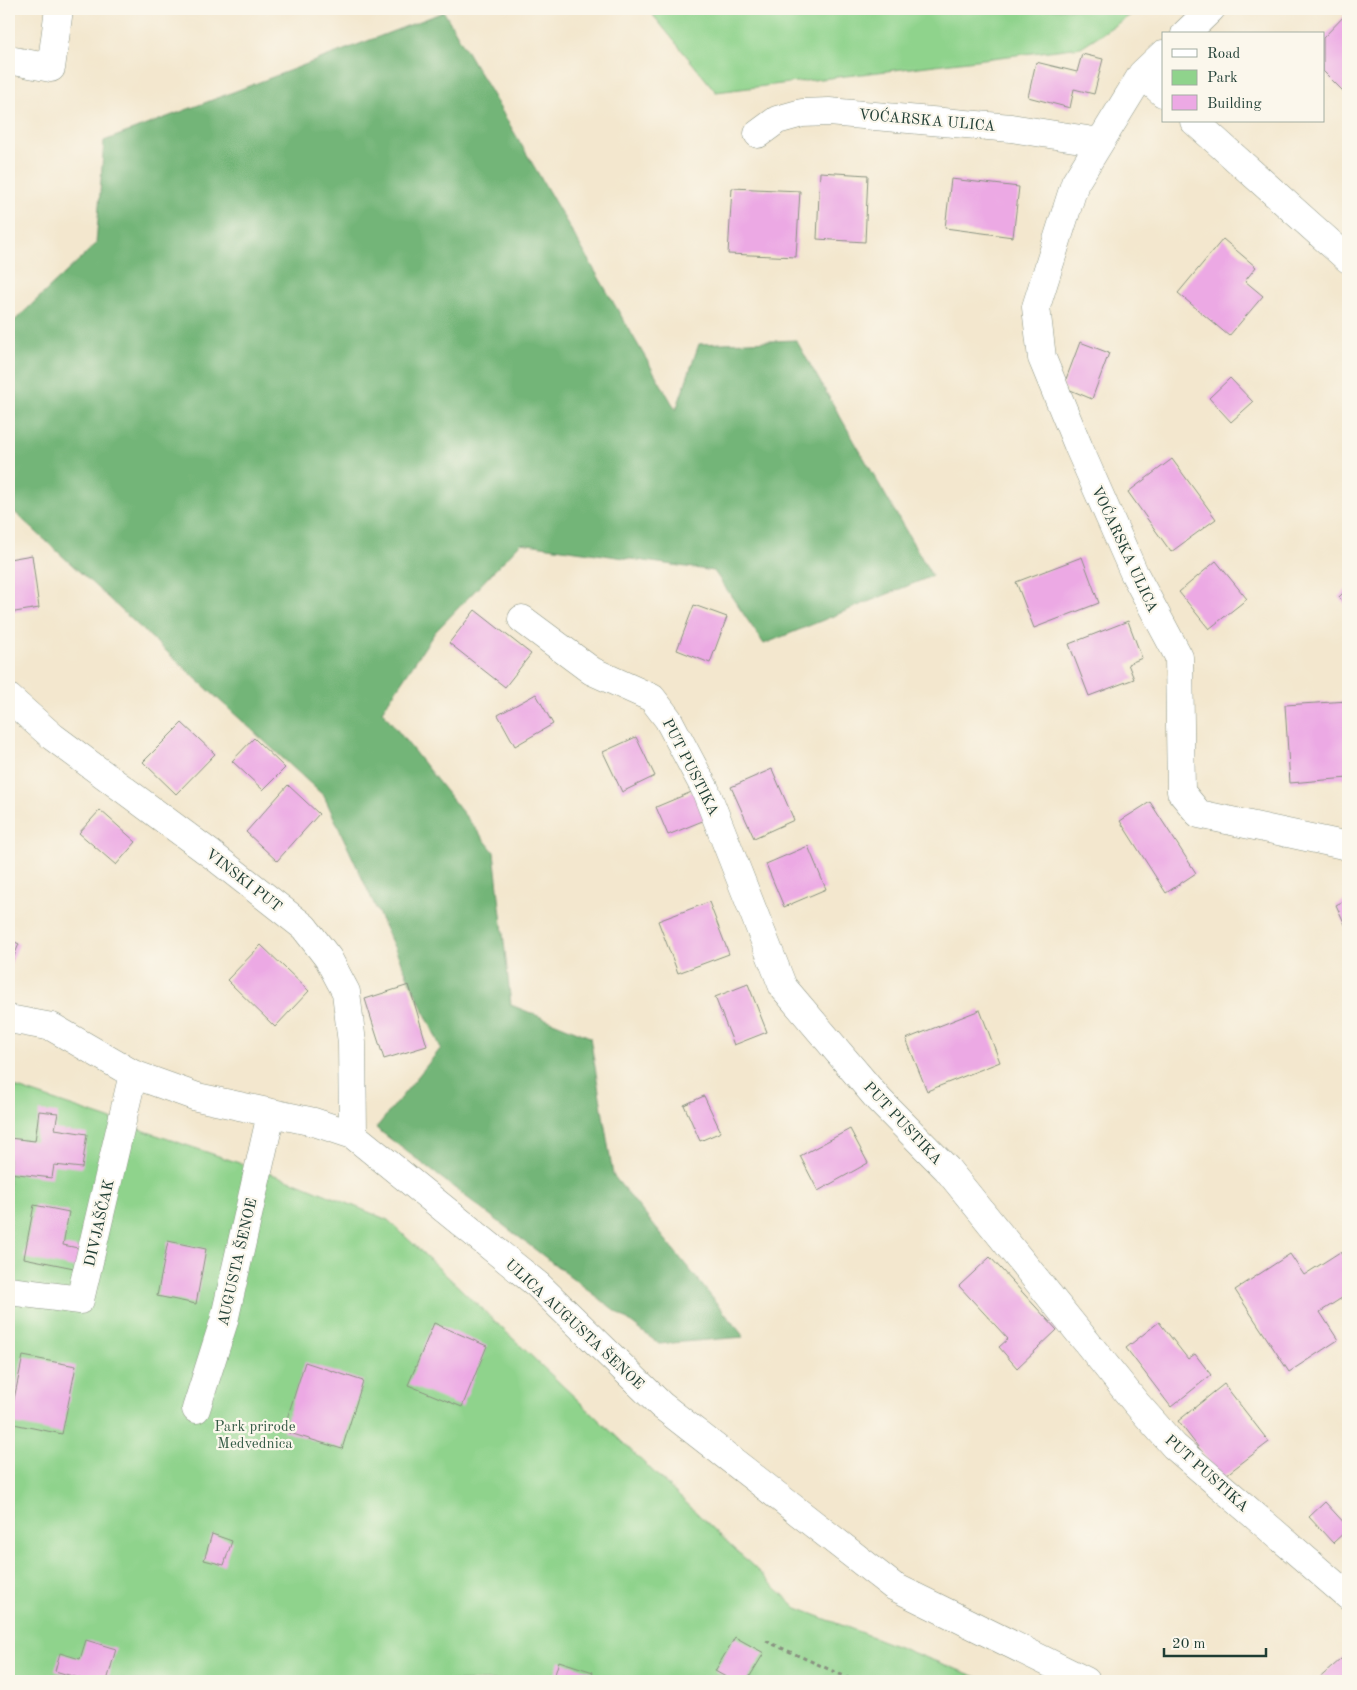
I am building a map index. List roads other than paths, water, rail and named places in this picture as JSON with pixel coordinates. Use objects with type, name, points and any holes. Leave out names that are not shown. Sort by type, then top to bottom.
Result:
[{"type":"street","points":[[9,60],[51,68],[59,9]]},
{"type":"street","points":[[1187,32],[1211,9]]},
{"type":"street","name":"VOĆARSKA ULICA","points":[[1162,55],[1142,74],[1075,182],[1036,307],[1042,358],[1078,448],[1134,573],[1180,657],[1181,792],[1199,814],[1348,846]]},
{"type":"street","points":[[1142,74],[1162,92]]},
{"type":"street","name":"VOĆARSKA ULICA","points":[[758,134],[777,120],[802,113],[829,112],[1012,128],[1100,142]]},
{"type":"street","points":[[1195,122],[1348,259]]},
{"type":"street","name":"PUT PUSTIKA","points":[[522,619],[592,670],[652,698],[668,719],[705,789],[783,987],[879,1100],[947,1169],[1136,1404],[1174,1446],[1348,1596]]},
{"type":"street","name":"VINSKI PUT","points":[[9,698],[53,737],[211,854],[304,926],[328,958],[346,992],[352,1043],[353,1135]]},
{"type":"street","name":"ULICA AUGUSTA ŠENOE","points":[[9,1019],[52,1027],[133,1074],[197,1097],[314,1122],[353,1135],[538,1285],[661,1405],[893,1586],[1086,1681]]},
{"type":"street","name":"DIVJAŠČAK","points":[[9,1291],[80,1300],[133,1074]]},
{"type":"street","name":"AUGUSTA ŠENOE","points":[[196,1409],[224,1321],[271,1114]]},
{"type":"park label","name":"Park prirode Medvednica","points":[[255,1434]]}]
